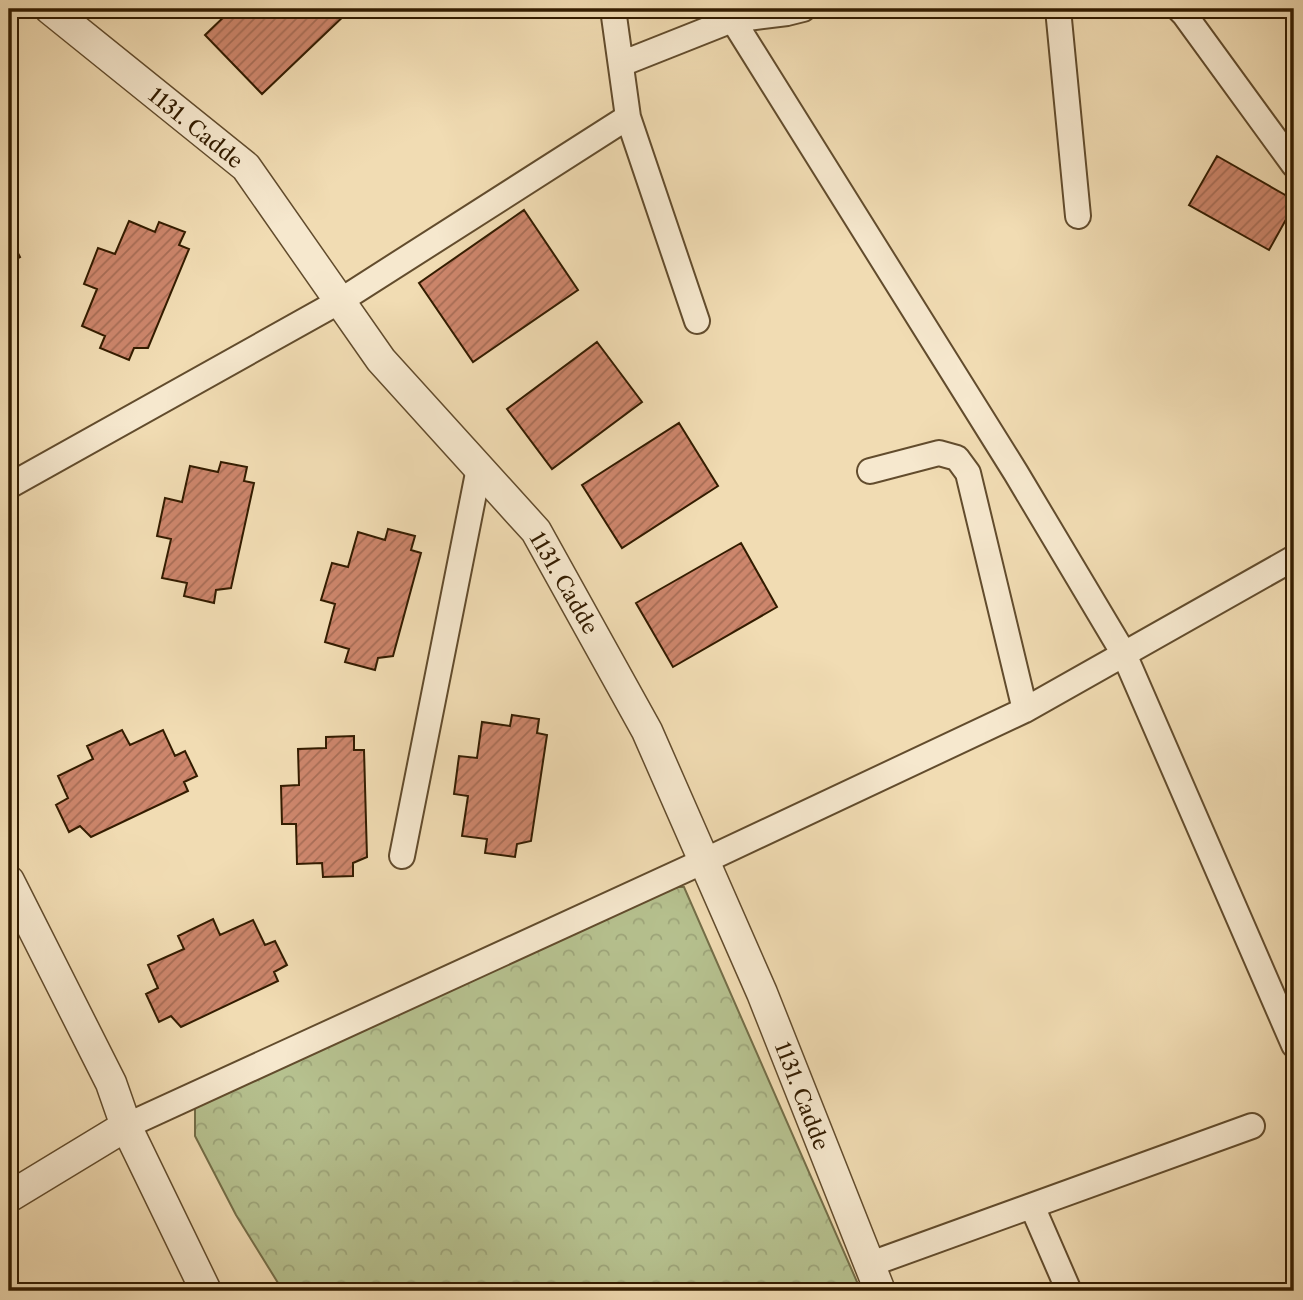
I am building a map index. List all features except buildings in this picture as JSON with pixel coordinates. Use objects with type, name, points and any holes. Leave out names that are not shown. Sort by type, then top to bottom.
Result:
[{"type":"street","name":"1131. Cadde","points":[[50,9],[246,167],[381,360],[536,531],[647,731],[762,993],[874,1278]]},
{"type":"street","points":[[613,9],[628,117],[697,321]]},
{"type":"street","points":[[621,64],[729,14],[787,13],[803,9]]},
{"type":"street","points":[[1058,9],[1079,216]]},
{"type":"street","points":[[1179,9],[1287,137],[1294,165]]},
{"type":"street","points":[[729,14],[1016,473],[1124,654],[1294,1045]]},
{"type":"street","points":[[9,486],[340,301],[628,117]]},
{"type":"street","points":[[870,471],[939,453],[957,458],[968,473],[1025,709]]},
{"type":"street","points":[[402,856],[479,468]]},
{"type":"street","points":[[9,1197],[126,1126],[704,861],[1025,709],[1294,558]]},
{"type":"street","points":[[10,888],[111,1083],[126,1126],[206,1291]]},
{"type":"street","points":[[874,1278],[1032,1206],[1252,1126]]},
{"type":"street","points":[[1032,1206],[1069,1291]]},
{"type":"green space","points":[[661,887],[684,887],[861,1291],[283,1291],[236,1215],[195,1136],[195,1106]]}]
